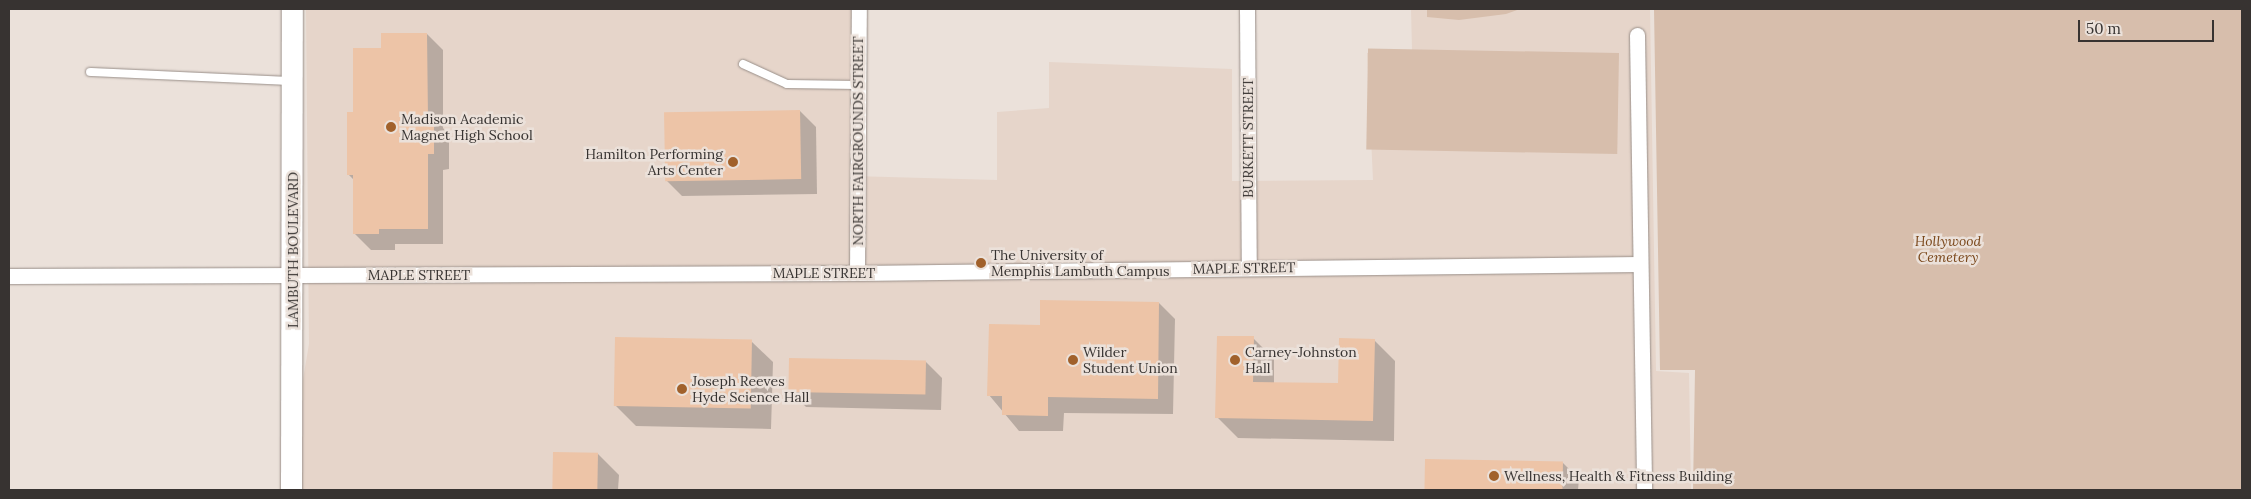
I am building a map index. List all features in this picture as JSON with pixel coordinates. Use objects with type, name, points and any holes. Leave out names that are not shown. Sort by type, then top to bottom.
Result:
[{"type":"street","name":"LAMBUTH BOULEVARD","points":[[291,490],[293,275],[292,9]]},
{"type":"street","name":"NORTH FAIRGROUNDS STREET","points":[[857,272],[859,9]]},
{"type":"street","name":"BURKETT STREET","points":[[1247,9],[1249,268]]},
{"type":"street","points":[[1637,35],[1644,490]]},
{"type":"street","name":"MAPLE STREET","points":[[9,276],[857,272],[1640,264]]},
{"type":"lane","points":[[743,64],[787,84],[858,86]]},
{"type":"lane","points":[[90,72],[293,81]]},
{"type":"shaded area","name":"The University of Memphis Lambuth Campus","points":[[306,9],[852,9],[852,176],[997,180],[997,112],[1049,108],[1049,62],[1232,69],[1232,181],[1373,180],[1367,53],[1412,50],[1411,9],[1650,9],[1656,371],[1689,373],[1691,490],[301,490],[300,397],[309,344]]},
{"type":"green space","points":[[1427,9],[1520,9],[1506,14],[1459,20],[1427,17]]},
{"type":"green space","name":"Hollywood Cemetery","points":[[1654,9],[2242,9],[2242,490],[1693,490],[1695,370],[1660,370]]},
{"type":"green space","points":[[1368,49],[1619,53],[1617,154],[1366,150]]},
{"type":"building","points":[[381,33],[427,33],[428,118],[434,117],[434,154],[428,154],[428,229],[379,229],[379,234],[353,234],[353,175],[347,175],[347,112],[353,112],[353,48],[381,48]]},
{"type":"building","name":"Hamilton Performing Arts Center","points":[[800,110],[801,179],[665,181],[664,112]]},
{"type":"building","name":"Wilder Student Union","points":[[1040,300],[1159,302],[1158,399],[1048,397],[1048,416],[1002,415],[1002,396],[987,396],[989,324],[1040,325]]},
{"type":"building","name":"Carney-Johnston Hall","points":[[1217,336],[1254,336],[1253,382],[1338,383],[1339,338],[1375,339],[1373,421],[1215,418]]},
{"type":"building","name":"Joseph Reeves Hyde Science Hall","points":[[615,337],[752,339],[751,408],[614,406]]},
{"type":"building","points":[[789,358],[926,360],[925,394],[788,392]]},
{"type":"building","points":[[553,452],[598,453],[597,490],[552,490]]},
{"type":"building","name":"Wellness, Health & Fitness Building","points":[[1425,459],[1563,461],[1562,490],[1424,490]]},
{"type":"place","name":"Madison Academic Magnet High School","points":[[391,127]]},
{"type":"place","name":"Hamilton Performing Arts Center","points":[[733,162]]},
{"type":"place","name":"The University of Memphis Lambuth Campus","points":[[981,263]]},
{"type":"place","name":"Wilder Student Union","points":[[1073,360]]},
{"type":"place","name":"Carney-Johnston Hall","points":[[1235,360]]},
{"type":"place","name":"Joseph Reeves Hyde Science Hall","points":[[682,389]]},
{"type":"place","name":"Wellness, Health & Fitness Building","points":[[1494,476]]}]
